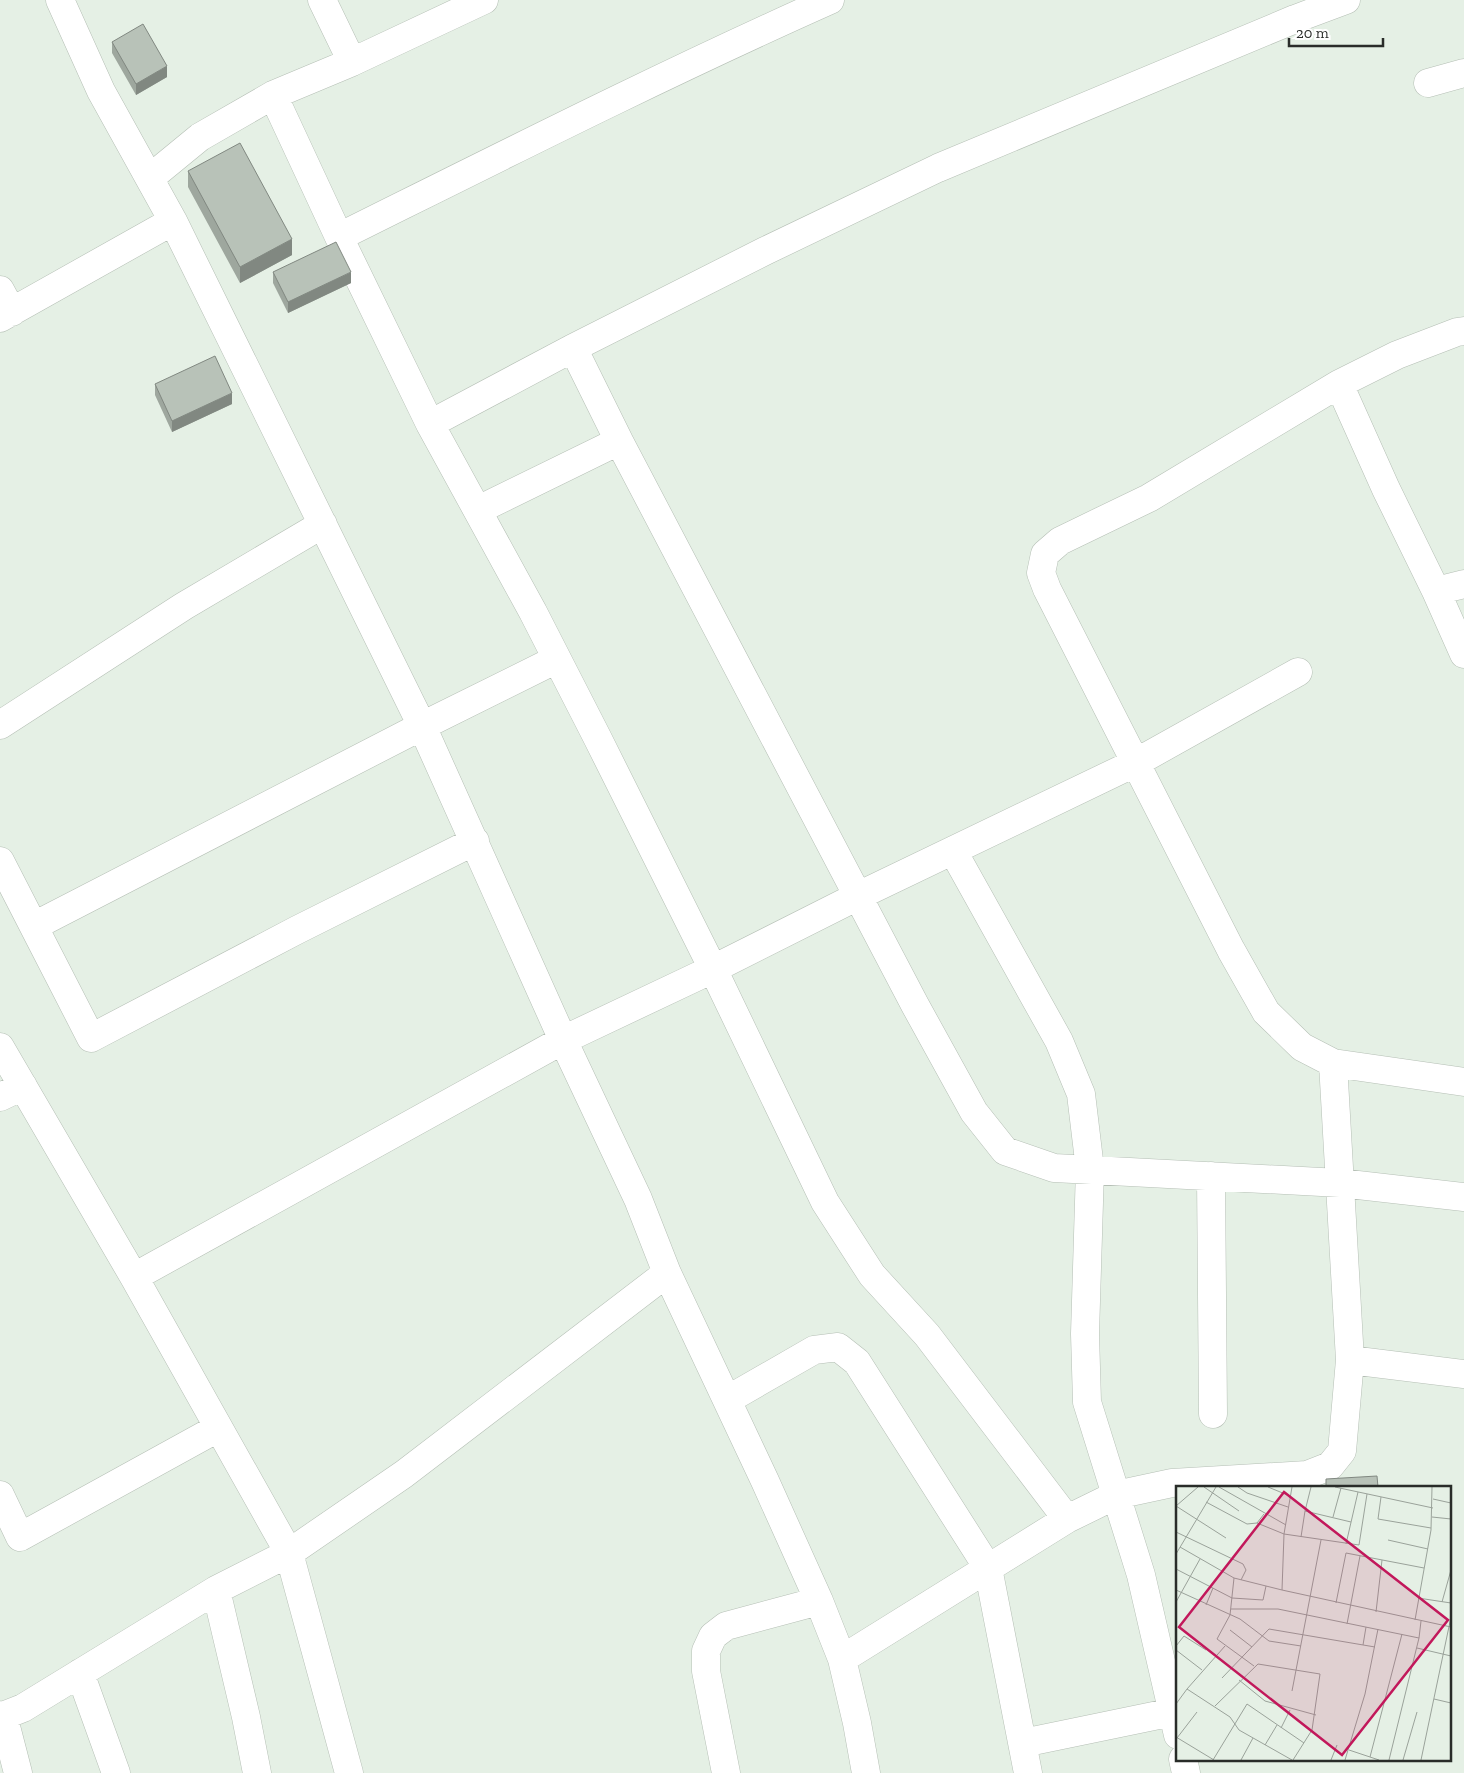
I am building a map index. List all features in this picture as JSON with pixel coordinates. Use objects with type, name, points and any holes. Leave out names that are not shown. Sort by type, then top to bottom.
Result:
[{"type":"street","points":[[60,0],[101,91],[173,221],[422,726],[563,1040],[638,1199],[667,1273],[819,1601],[842,1659],[866,1773]]},
{"type":"street","points":[[322,0],[352,62]]},
{"type":"street","points":[[150,178],[200,137],[273,95],[352,62],[484,0]]},
{"type":"street","points":[[339,237],[589,112],[830,0]]},
{"type":"street","points":[[430,424],[573,348],[774,247],[938,168],[1295,19],[1346,0]]},
{"type":"street","points":[[1428,83],[1464,73]]},
{"type":"street","points":[[273,95],[339,237],[430,424],[557,659],[713,969],[825,1202],[872,1274],[927,1335],[1068,1519]]},
{"type":"street","points":[[4,307],[173,221]]},
{"type":"street","points":[[1464,331],[1457,332],[1397,356],[1338,384],[1149,498],[1060,541],[1045,554],[1041,573],[1232,950],[1266,1012],[1302,1046],[1334,1063],[1464,1082]]},
{"type":"street","points":[[573,348],[619,441],[915,1005],[974,1112],[1005,1151],[1054,1168],[1340,1183],[1464,1197]]},
{"type":"street","points":[[1338,384],[1386,489],[1436,590],[1464,654]]},
{"type":"street","points":[[478,510],[619,441]]},
{"type":"street","points":[[0,725],[184,606],[323,524]]},
{"type":"street","points":[[1436,590],[1464,584]]},
{"type":"street","points":[[34,926],[422,726],[557,659]]},
{"type":"street","points":[[134,1277],[563,1040],[713,969],[858,896],[1136,762],[1298,672]]},
{"type":"street","points":[[0,861],[91,1038],[297,930],[475,841]]},
{"type":"street","points":[[953,850],[1058,1041],[1081,1094],[1090,1169],[1085,1334],[1087,1402],[1141,1575],[1175,1723],[1024,1743]]},
{"type":"street","points":[[0,1047],[12,1092],[134,1277],[289,1553],[349,1773]]},
{"type":"street","points":[[842,1659],[1068,1519],[1116,1495],[1172,1483],[1307,1475],[1330,1466],[1342,1451],[1350,1360],[1334,1063]]},
{"type":"street","points":[[1212,1176],[1212,1414]]},
{"type":"street","points":[[18,1773],[1,1716],[23,1708],[216,1590],[289,1553],[404,1474],[667,1273]]},
{"type":"street","points":[[727,1400],[814,1350],[838,1347],[857,1362],[988,1568],[1024,1743],[1028,1773]]},
{"type":"street","points":[[1350,1360],[1464,1374]]},
{"type":"street","points":[[0,1496],[10,1541],[218,1428]]},
{"type":"street","points":[[216,1590],[246,1717],[257,1773]]},
{"type":"street","points":[[726,1773],[706,1671],[706,1651],[713,1636],[726,1626],[819,1601]]},
{"type":"street","points":[[80,1672],[116,1773]]},
{"type":"street","points":[[1183,1760],[1186,1773]]},
{"type":"building","points":[[143,24],[167,66],[136,84],[112,42]]},
{"type":"building","points":[[240,143],[292,239],[240,267],[188,171]]},
{"type":"building","points":[[336,242],[351,272],[288,302],[273,272]]},
{"type":"building","points":[[215,356],[232,393],[172,421],[155,384]]},
{"type":"building","points":[[1377,1476],[1378,1486],[1326,1486],[1326,1479]]}]
